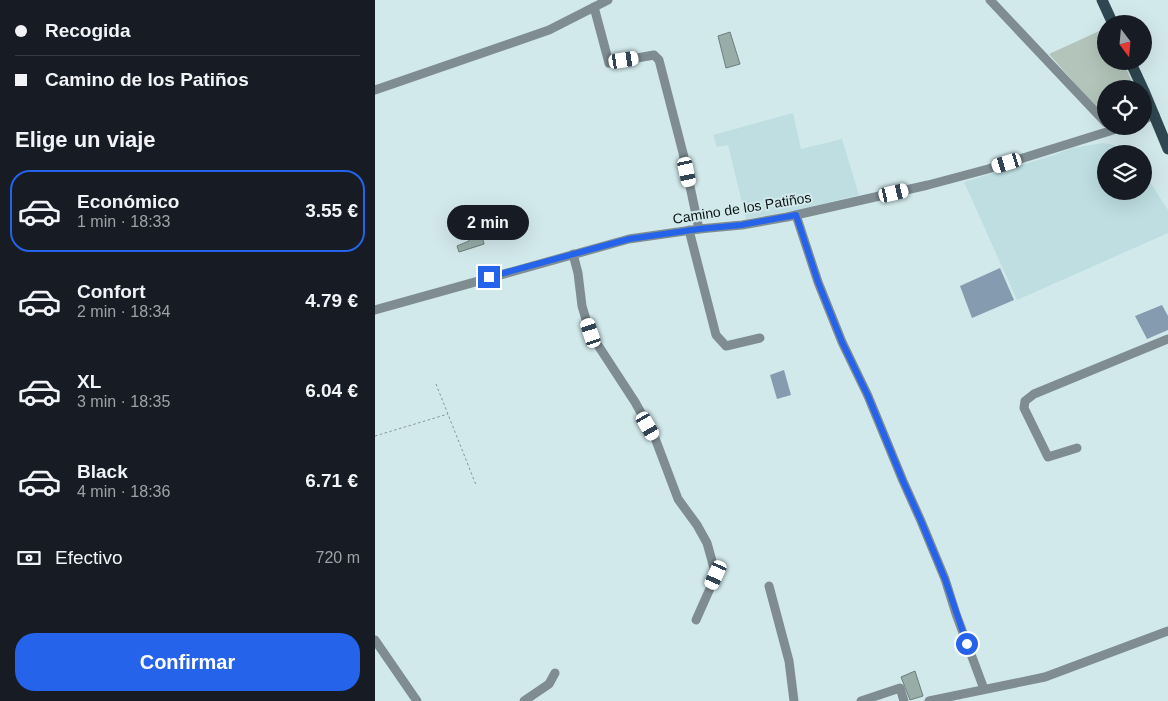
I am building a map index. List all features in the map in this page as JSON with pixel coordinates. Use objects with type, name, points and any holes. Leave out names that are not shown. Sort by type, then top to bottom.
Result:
[{"type":"main road","points":[[1102,0],[1109,15]]},
{"type":"main road","points":[[1152,122],[1168,149]]},
{"type":"street","points":[[375,90],[549,30],[608,0]]},
{"type":"street","points":[[990,0],[1097,113]]},
{"type":"street","points":[[595,7],[609,63],[654,55],[659,60],[683,153],[699,229]]},
{"type":"street","name":"Camino de los Patiños","points":[[375,310],[629,239],[741,225],[796,215],[928,185],[979,171],[1097,133]]},
{"type":"street","points":[[796,215],[818,282],[842,342],[868,396],[945,579],[984,689]]},
{"type":"street","points":[[689,230],[716,335],[726,346],[760,338]]},
{"type":"street","points":[[573,254],[578,272],[582,306],[591,333],[655,438],[678,499],[697,525],[707,543],[716,575],[696,620]]},
{"type":"street","points":[[1077,448],[1048,457],[1024,408],[1025,401],[1034,394],[1168,339]]},
{"type":"street","points":[[769,586],[789,661],[794,701]]},
{"type":"street","points":[[929,701],[1045,677],[1168,631]]},
{"type":"street","points":[[375,640],[417,701]]},
{"type":"street","points":[[524,701],[549,684],[555,673]]},
{"type":"street","points":[[861,701],[900,688],[903,701]]},
{"type":"path","points":[[436,384],[476,485]]},
{"type":"path","points":[[375,436],[448,414]]},
{"type":"shaded area","points":[[793,113],[801,149],[842,139],[859,195],[794,211],[746,219],[728,145],[717,147],[713,135]]},
{"type":"shaded area","points":[[1103,143],[1114,145],[1097,145],[1097,200],[1152,200],[1152,185],[1168,210],[1168,233],[1017,300],[964,182],[1072,148]]},
{"type":"shaded area","points":[[1000,268],[1014,300],[972,318],[960,286]]},
{"type":"shaded area","points":[[1162,305],[1168,316],[1168,330],[1147,339],[1135,316]]},
{"type":"shaded area","points":[[784,370],[791,395],[777,399],[770,375]]},
{"type":"green space","points":[[1097,32],[1097,70],[1127,70],[1131,80],[1097,80],[1097,109],[1049,54]]},
{"type":"building","points":[[730,32],[740,64],[726,68],[718,36]]},
{"type":"building","points":[[477,216],[484,244],[459,252],[457,246],[469,241],[464,220]]},
{"type":"building","points":[[915,671],[923,696],[910,700],[901,677]]},
{"type":"route","points":[[489,277],[629,239],[741,225],[796,215],[818,282],[842,342],[868,396],[945,579],[967,644]]}]
